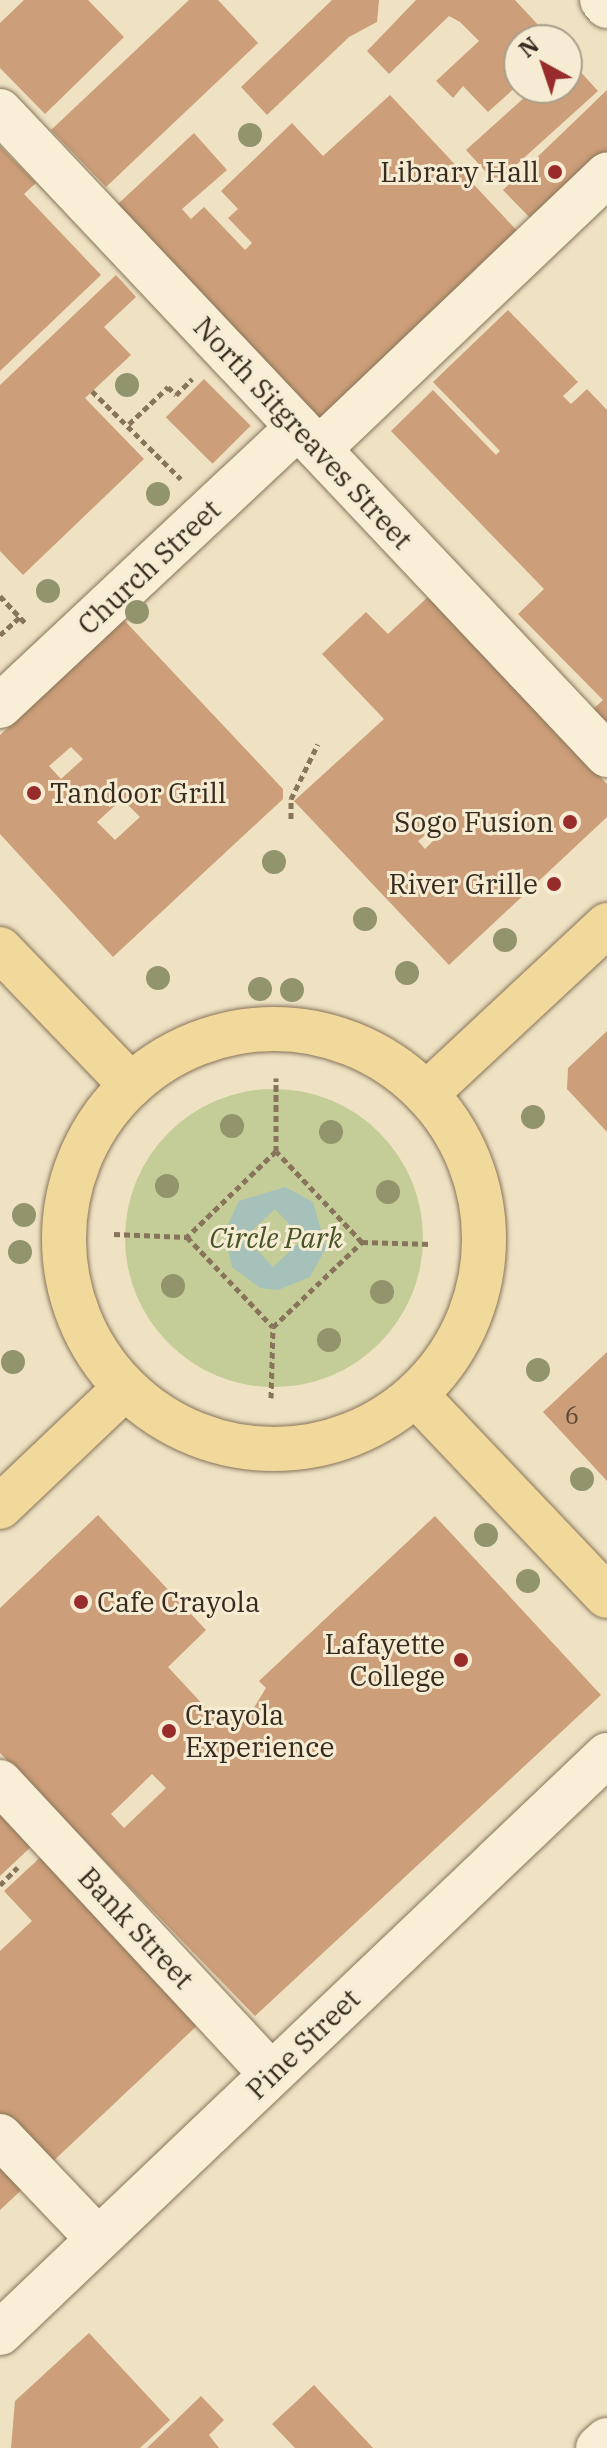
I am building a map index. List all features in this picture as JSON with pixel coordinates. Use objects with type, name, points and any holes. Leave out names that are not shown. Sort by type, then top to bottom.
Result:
[{"type":"main road","points":[[426,1094],[607,925]]},
{"type":"main road","points":[[0,949],[131,1085]]},
{"type":"main road","points":[[251,1028],[293,1029],[383,1058],[426,1094],[471,1168],[486,1238],[472,1314],[455,1353],[416,1395],[373,1425],[327,1443],[269,1450],[165,1419],[123,1390],[87,1344],[71,1296],[63,1232],[73,1174],[93,1128],[131,1085],[210,1040],[251,1028]]},
{"type":"main road","points":[[0,1507],[123,1390]]},
{"type":"main road","points":[[416,1395],[607,1596]]},
{"type":"street","points":[[602,0],[607,6]]},
{"type":"street","name":"North Sitgreaves Street","points":[[0,111],[607,755]]},
{"type":"street","name":"Church Street","points":[[0,706],[607,175]]},
{"type":"street","name":"Pine Street","points":[[0,2333],[607,1755]]},
{"type":"street","name":"Bank Street","points":[[0,1782],[271,2074]]},
{"type":"street","points":[[0,2136],[98,2239]]},
{"type":"street","points":[[598,2448],[607,2440]]},
{"type":"path","points":[[129,424],[168,387],[176,395],[196,376]]},
{"type":"path","points":[[92,391],[129,424],[194,493]]},
{"type":"path","points":[[0,596],[29,628]]},
{"type":"path","points":[[0,635],[20,617]]},
{"type":"path","points":[[291,819],[291,799],[318,744]]},
{"type":"path","points":[[276,1078],[276,1151],[362,1242],[432,1244]]},
{"type":"path","points":[[187,1237],[276,1151]]},
{"type":"path","points":[[114,1234],[187,1237],[273,1327]]},
{"type":"path","points":[[271,1398],[273,1327],[362,1242]]},
{"type":"green space","name":"Circle Park","points":[[274,1089],[303,1092],[331,1101],[357,1114],[379,1133],[398,1155],[411,1181],[420,1209],[423,1238],[420,1267],[411,1295],[398,1321],[379,1343],[357,1362],[331,1375],[303,1384],[274,1387],[245,1384],[217,1375],[191,1362],[169,1343],[150,1321],[137,1295],[128,1267],[125,1238],[128,1209],[137,1181],[150,1155],[169,1133],[191,1114],[217,1101],[245,1092]]},
{"type":"water","points":[[285,1187],[313,1202],[326,1248],[310,1277],[278,1290],[260,1288],[232,1267],[224,1233],[239,1201]],"holes":[[[275,1209],[303,1239],[273,1267],[245,1237]]]},
{"type":"building","points":[[24,0],[88,0],[124,37],[45,114],[0,68],[0,23]]},
{"type":"building","points":[[189,0],[218,0],[258,43],[106,187],[51,130]]},
{"type":"building","points":[[332,0],[379,0],[377,22],[349,37],[267,115],[241,87]]},
{"type":"building","points":[[416,0],[515,0],[537,24],[503,24],[503,98],[488,112],[463,86],[453,98],[436,81],[479,41],[460,22],[449,16],[389,74],[367,51]]},
{"type":"building","points":[[583,75],[598,91],[496,183],[466,150],[517,104],[583,104]]},
{"type":"building","name":"Library Hall","points":[[607,90],[607,154],[535,223],[503,190]]},
{"type":"building","points":[[390,95],[522,236],[318,422],[118,204],[194,133],[227,170],[182,209],[191,219],[204,207],[245,250],[252,243],[228,218],[238,209],[221,191],[292,123],[323,156]]},
{"type":"building","points":[[0,146],[36,183],[24,194],[101,275],[0,371]]},
{"type":"building","points":[[116,275],[136,297],[104,327],[131,355],[85,398],[144,459],[23,575],[0,551],[0,385]]},
{"type":"building","points":[[508,310],[578,382],[563,396],[571,404],[587,389],[607,410],[607,730],[590,712],[603,700],[518,614],[544,589],[391,431],[433,390],[496,455],[500,451],[433,382]]},
{"type":"building","points":[[204,379],[251,426],[212,464],[166,417]]},
{"type":"building","points":[[429,596],[607,784],[607,817],[449,965],[294,801],[384,719],[322,654],[366,612],[388,634]],"holes":[[[439,824],[445,829],[425,849],[418,841]]]},
{"type":"building","points":[[123,619],[283,789],[283,799],[113,957],[0,834],[0,735]],"holes":[[[71,747],[83,759],[61,779],[49,766]],[[122,799],[140,817],[115,840],[97,822]]]},
{"type":"building","points":[[607,1031],[607,1132],[567,1089],[568,1068]]},
{"type":"building","points":[[607,1352],[607,1481],[543,1412]]},
{"type":"building","points":[[98,1515],[206,1630],[168,1667],[220,1723],[237,1708],[247,1719],[266,1688],[259,1681],[435,1516],[601,1695],[255,2016],[0,1753],[0,1608]],"holes":[[[152,1774],[166,1788],[124,1828],[111,1814]]]},
{"type":"building","points":[[0,1805],[35,1843],[0,1876]]},
{"type":"building","points":[[45,1853],[202,2021],[48,2166],[0,2115],[0,1951],[32,1921],[4,1891]]},
{"type":"building","points":[[0,2155],[28,2184],[0,2210]]},
{"type":"building","points":[[89,2333],[170,2420],[140,2448],[11,2448],[15,2401]]},
{"type":"building","points":[[314,2385],[373,2448],[295,2448],[272,2424]]},
{"type":"building","points":[[201,2396],[224,2420],[209,2435],[219,2448],[147,2448]]},
{"type":"place","name":"Library Hall","points":[[555,172]]},
{"type":"place","name":"Tandoor Grill","points":[[34,793]]},
{"type":"place","name":"Sogo Fusion","points":[[570,822]]},
{"type":"place","name":"River Grille","points":[[554,884]]},
{"type":"place","name":"Cafe Crayola","points":[[81,1602]]},
{"type":"place","name":"Lafayette College","points":[[461,1660]]},
{"type":"place","name":"Crayola Experience","points":[[169,1731]]}]
